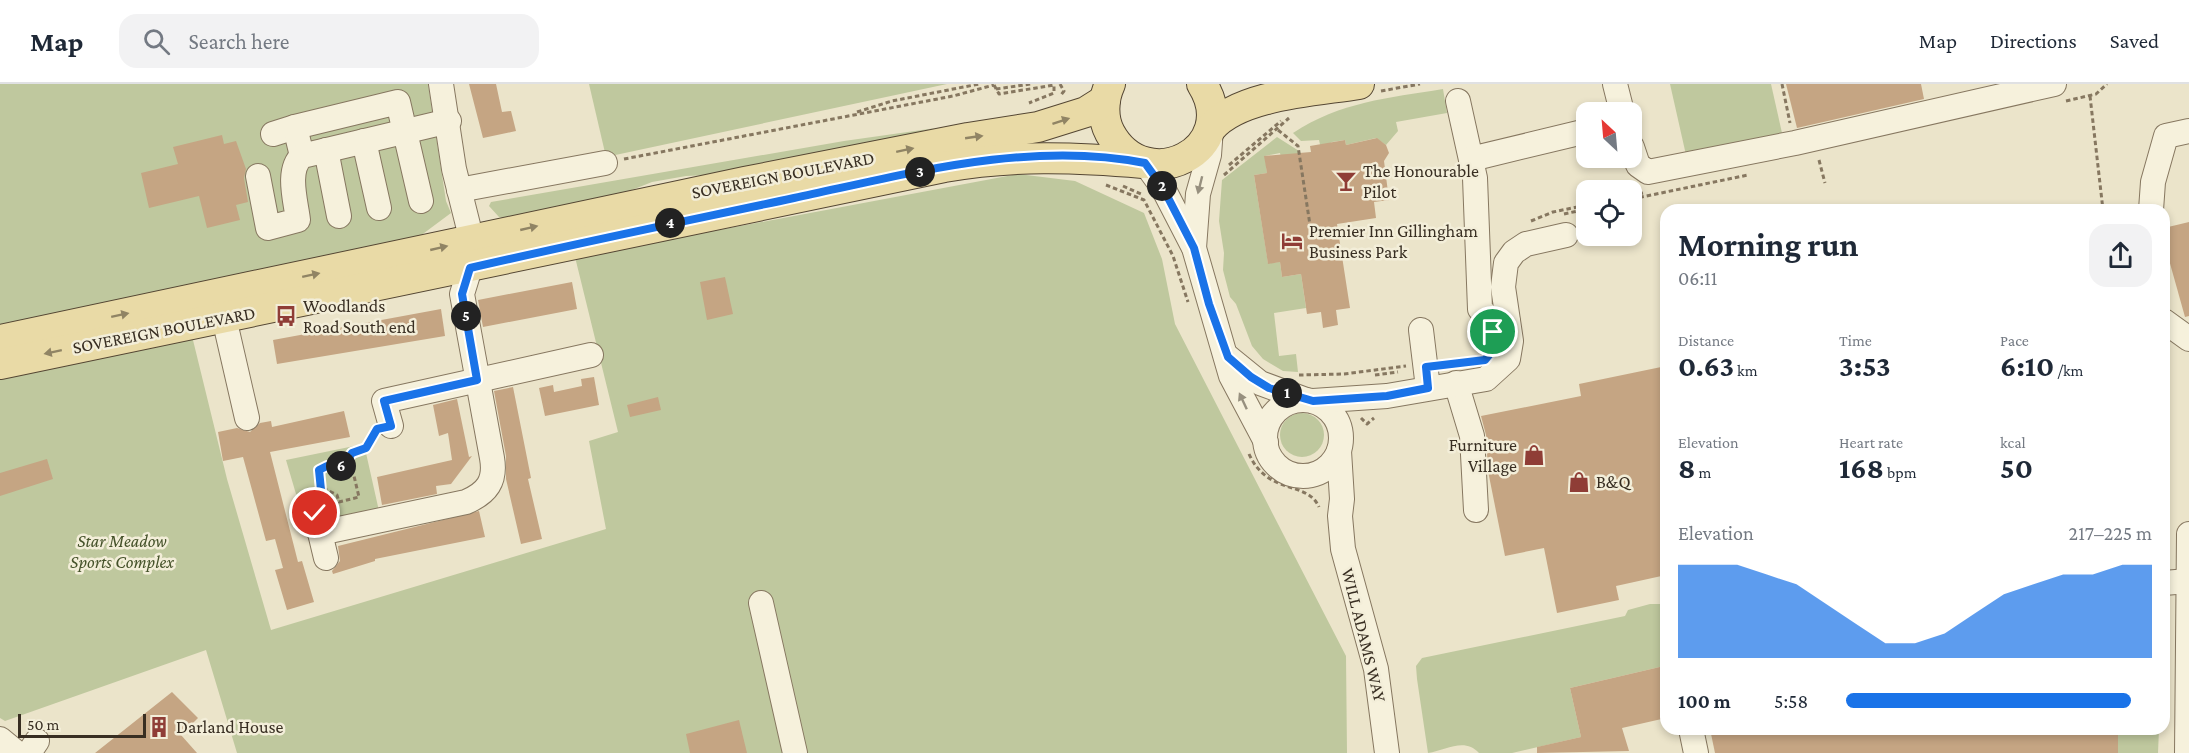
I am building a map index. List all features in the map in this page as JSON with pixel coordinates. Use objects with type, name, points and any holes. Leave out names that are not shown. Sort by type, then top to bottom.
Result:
[{"type":"main road","points":[[1202,84],[1212,109],[1211,128]]},
{"type":"main road","points":[[1211,128],[1222,116],[1254,103],[1359,84]]},
{"type":"main road","points":[[1107,92],[1105,119],[1113,137],[1127,153],[1144,163]]},
{"type":"main road","name":"SOVEREIGN BOULEVARD","points":[[0,364],[224,318],[470,254],[935,144],[1038,127],[1086,112],[1107,92]]},
{"type":"main road","name":"SOVEREIGN BOULEVARD","points":[[0,340],[470,254],[652,227],[975,162],[1064,157],[1168,164],[1182,160],[1198,148],[1211,128]]},
{"type":"street","points":[[326,558],[317,523],[466,502],[486,489],[493,478],[494,468],[462,294],[470,254],[441,84]]},
{"type":"street","points":[[1615,84],[1620,102]]},
{"type":"street","points":[[1642,168],[1648,172],[1795,143],[1966,94],[2054,84]]},
{"type":"street","points":[[1458,101],[1475,178],[1480,309],[1492,321],[1508,322]]},
{"type":"street","points":[[302,156],[284,130],[398,102],[421,201]]},
{"type":"street","points":[[258,176],[268,228],[298,220],[293,177],[296,161],[302,156],[449,121]]},
{"type":"street","points":[[1194,248],[1198,194],[1209,155],[1211,128]]},
{"type":"street","points":[[2151,204],[2153,182],[2166,136],[2189,130]]},
{"type":"street","points":[[1471,159],[1576,135]]},
{"type":"street","points":[[364,141],[379,208]]},
{"type":"street","points":[[326,150],[339,216]]},
{"type":"street","points":[[459,190],[605,163]]},
{"type":"street","points":[[1144,163],[1163,188],[1194,248],[1209,304],[1228,357],[1231,376],[1242,400],[1257,446],[1280,467],[1292,474],[1306,475],[1326,468],[1358,414],[1424,374],[1456,383],[1486,378],[1508,358],[1511,341],[1503,284],[1509,258],[1526,244],[1566,235]]},
{"type":"street","points":[[224,318],[248,418]]},
{"type":"street","points":[[2170,325],[2189,339]]},
{"type":"street","points":[[1421,330],[1424,374]]},
{"type":"street","points":[[391,426],[384,401],[591,355]]},
{"type":"street","points":[[1228,357],[1260,383],[1310,400],[1332,413],[1340,442]]},
{"type":"street","points":[[1456,383],[1472,436],[1476,510]]},
{"type":"street","points":[[1257,446],[1277,411],[1294,401],[1387,396]]},
{"type":"street","name":"WILL ADAMS WAY","points":[[1331,515],[1342,499],[1340,442]]},
{"type":"street","name":"WILL ADAMS WAY","points":[[1306,475],[1323,487],[1376,669],[1387,753]]},
{"type":"street","points":[[2187,753],[2188,632],[2176,582],[2189,534]]},
{"type":"street","points":[[761,603],[795,753]]},
{"type":"street","points":[[1692,735],[1696,753]]},
{"type":"street","points":[[0,739],[16,753]]},
{"type":"path","points":[[843,117],[892,101],[979,84]]},
{"type":"path","points":[[605,163],[952,96],[995,84],[999,94],[1054,86],[1054,93],[1021,107]]},
{"type":"path","points":[[996,90],[1031,84]]},
{"type":"path","points":[[1782,84],[1791,125]]},
{"type":"path","points":[[2090,96],[2102,204]]},
{"type":"path","points":[[1217,174],[1284,118],[1291,116],[1219,180]]},
{"type":"path","points":[[1277,129],[1298,146],[1310,225],[1312,231],[1318,232]]},
{"type":"path","points":[[1808,162],[1820,160],[1825,183]]},
{"type":"path","points":[[1642,197],[1751,174]]},
{"type":"path","points":[[1101,178],[1148,197],[1177,253],[1190,306],[1185,298],[1173,256],[1144,200],[1102,183]]},
{"type":"path","points":[[1293,377],[1413,366],[1424,374]]},
{"type":"path","points":[[343,466],[352,453],[366,448],[377,429],[391,426]]},
{"type":"path","points":[[1257,446],[1255,467],[1266,478],[1311,496],[1331,515]]},
{"type":"path","points":[[317,523],[323,510],[319,470],[327,466],[343,466],[354,476],[359,497],[339,502],[337,495],[321,487]]},
{"type":"green space","points":[[0,84],[428,84],[446,201],[451,213],[412,242],[0,327]]},
{"type":"green space","points":[[589,84],[947,84],[606,157]]},
{"type":"green space","points":[[1670,84],[1771,84],[1782,133],[1686,155]]},
{"type":"green space","points":[[1443,89],[1447,113],[1396,122],[1398,131],[1386,145],[1376,138],[1346,145],[1345,140],[1332,142],[1321,149],[1319,140],[1301,141],[1293,133],[1329,114],[1347,108]]},
{"type":"green space","points":[[936,128],[733,174],[686,176],[652,182],[609,199],[511,220],[499,217],[489,206],[491,202],[844,141]]},
{"type":"green space","points":[[1277,137],[1299,151],[1301,169],[1284,171],[1280,153],[1265,156],[1267,173],[1254,175],[1268,263],[1280,262],[1282,277],[1301,274],[1306,308],[1274,313],[1279,356],[1296,354],[1298,372],[1283,371],[1263,359],[1252,346],[1236,304],[1230,297],[1223,270],[1224,253],[1219,221],[1222,180]]},
{"type":"green space","name":"Star Meadow Sports Complex","points":[[1018,174],[1075,181],[1144,213],[1162,259],[1175,324],[1346,656],[1347,753],[237,753],[206,650],[5,721],[0,718],[0,378],[192,336],[227,479],[271,630],[606,529],[589,441],[618,432],[575,257]]},
{"type":"green space","points":[[1302,413],[1317,420],[1324,435],[1317,450],[1302,457],[1287,450],[1280,435],[1287,420]]},
{"type":"green space","points":[[364,444],[379,511],[333,519],[324,506],[301,511],[286,460]]},
{"type":"green space","points":[[1650,604],[1660,604],[1660,667],[1570,688],[1581,737],[1512,753],[1479,753],[1474,748],[1461,745],[1428,753],[1416,666],[1422,658],[1625,616],[1628,610]]},
{"type":"green space","points":[[2118,735],[2159,735],[2158,753],[2118,753]]},
{"type":"building","points":[[469,84],[496,84],[502,112],[511,111],[516,131],[483,138]]},
{"type":"building","points":[[1786,84],[1921,84],[1924,99],[1797,128]]},
{"type":"building","points":[[222,135],[224,144],[236,141],[246,169],[244,178],[248,202],[236,205],[240,220],[207,228],[199,196],[149,208],[141,173],[178,164],[173,147]]},
{"type":"building","points":[[1377,138],[1386,145],[1389,153],[1384,161],[1389,200],[1374,202],[1376,218],[1337,224],[1350,308],[1336,310],[1338,325],[1323,328],[1321,312],[1307,314],[1301,274],[1282,277],[1280,262],[1268,264],[1254,175],[1267,173],[1264,156],[1311,152],[1310,146],[1345,140],[1346,145]]},
{"type":"building","points":[[2189,222],[2189,316],[2185,317],[2170,263],[2170,227]]},
{"type":"building","points":[[725,277],[733,314],[707,320],[700,282]]},
{"type":"building","points":[[572,282],[577,309],[483,327],[478,300]]},
{"type":"building","points":[[441,309],[445,336],[277,364],[273,340]]},
{"type":"building","name":"B&Q","points":[[1660,367],[1660,576],[1616,586],[1619,600],[1557,613],[1544,548],[1505,556],[1488,471],[1486,435],[1481,416],[1581,396],[1579,384]]},
{"type":"building","points":[[594,377],[599,405],[545,416],[539,388],[553,385],[554,392],[582,386],[581,379]]},
{"type":"building","points":[[513,387],[531,478],[528,479],[542,539],[521,544],[506,479],[506,456],[494,391]]},
{"type":"building","points":[[658,397],[661,410],[630,417],[627,405]]},
{"type":"building","points":[[457,399],[469,457],[472,456],[451,484],[436,486],[437,494],[382,505],[377,477],[452,460],[448,433],[439,436],[433,405]]},
{"type":"building","points":[[344,411],[350,437],[270,452],[298,562],[302,561],[314,602],[287,610],[275,570],[283,568],[275,539],[266,541],[243,457],[223,461],[218,432],[237,428],[250,432],[260,423],[271,421],[272,427]]},
{"type":"building","points":[[47,459],[53,479],[0,496],[0,473]]},
{"type":"building","points":[[479,511],[485,537],[375,559],[375,561],[333,574],[332,571],[340,561],[338,546]]},
{"type":"building","points":[[1660,667],[1660,719],[1622,728],[1629,751],[1537,753],[1537,747],[1581,737],[1570,688]]},
{"type":"building","name":"Darland House","points":[[172,692],[198,718],[181,735],[197,753],[95,753]]},
{"type":"building","points":[[739,720],[747,753],[690,753],[686,734]]},
{"type":"building","points":[[1711,735],[2118,735],[2118,753],[1715,753]]},
{"type":"place","name":"The Honourable Pilot","points":[[1346,181]]},
{"type":"place","name":"Premier Inn Gillingham Business Park","points":[[1292,241]]},
{"type":"place","name":"Woodlands Road South end","points":[[286,316]]},
{"type":"place","name":"Furniture Village","points":[[1534,455]]},
{"type":"place","name":"B&Q","points":[[1579,482]]},
{"type":"place","name":"Darland House","points":[[159,727]]},
{"type":"route","points":[[315,513],[323,510],[324,506],[318,476],[319,470],[327,466],[343,466],[352,453],[366,448],[377,429],[391,426],[384,401],[477,380],[462,294],[470,268],[652,227],[975,162],[1030,157],[1064,157],[1145,163],[1163,188],[1178,221],[1194,248],[1209,304],[1228,357],[1260,383],[1278,391],[1313,401],[1387,396],[1428,388],[1426,367],[1436,368],[1485,360],[1493,350],[1493,332]]}]
